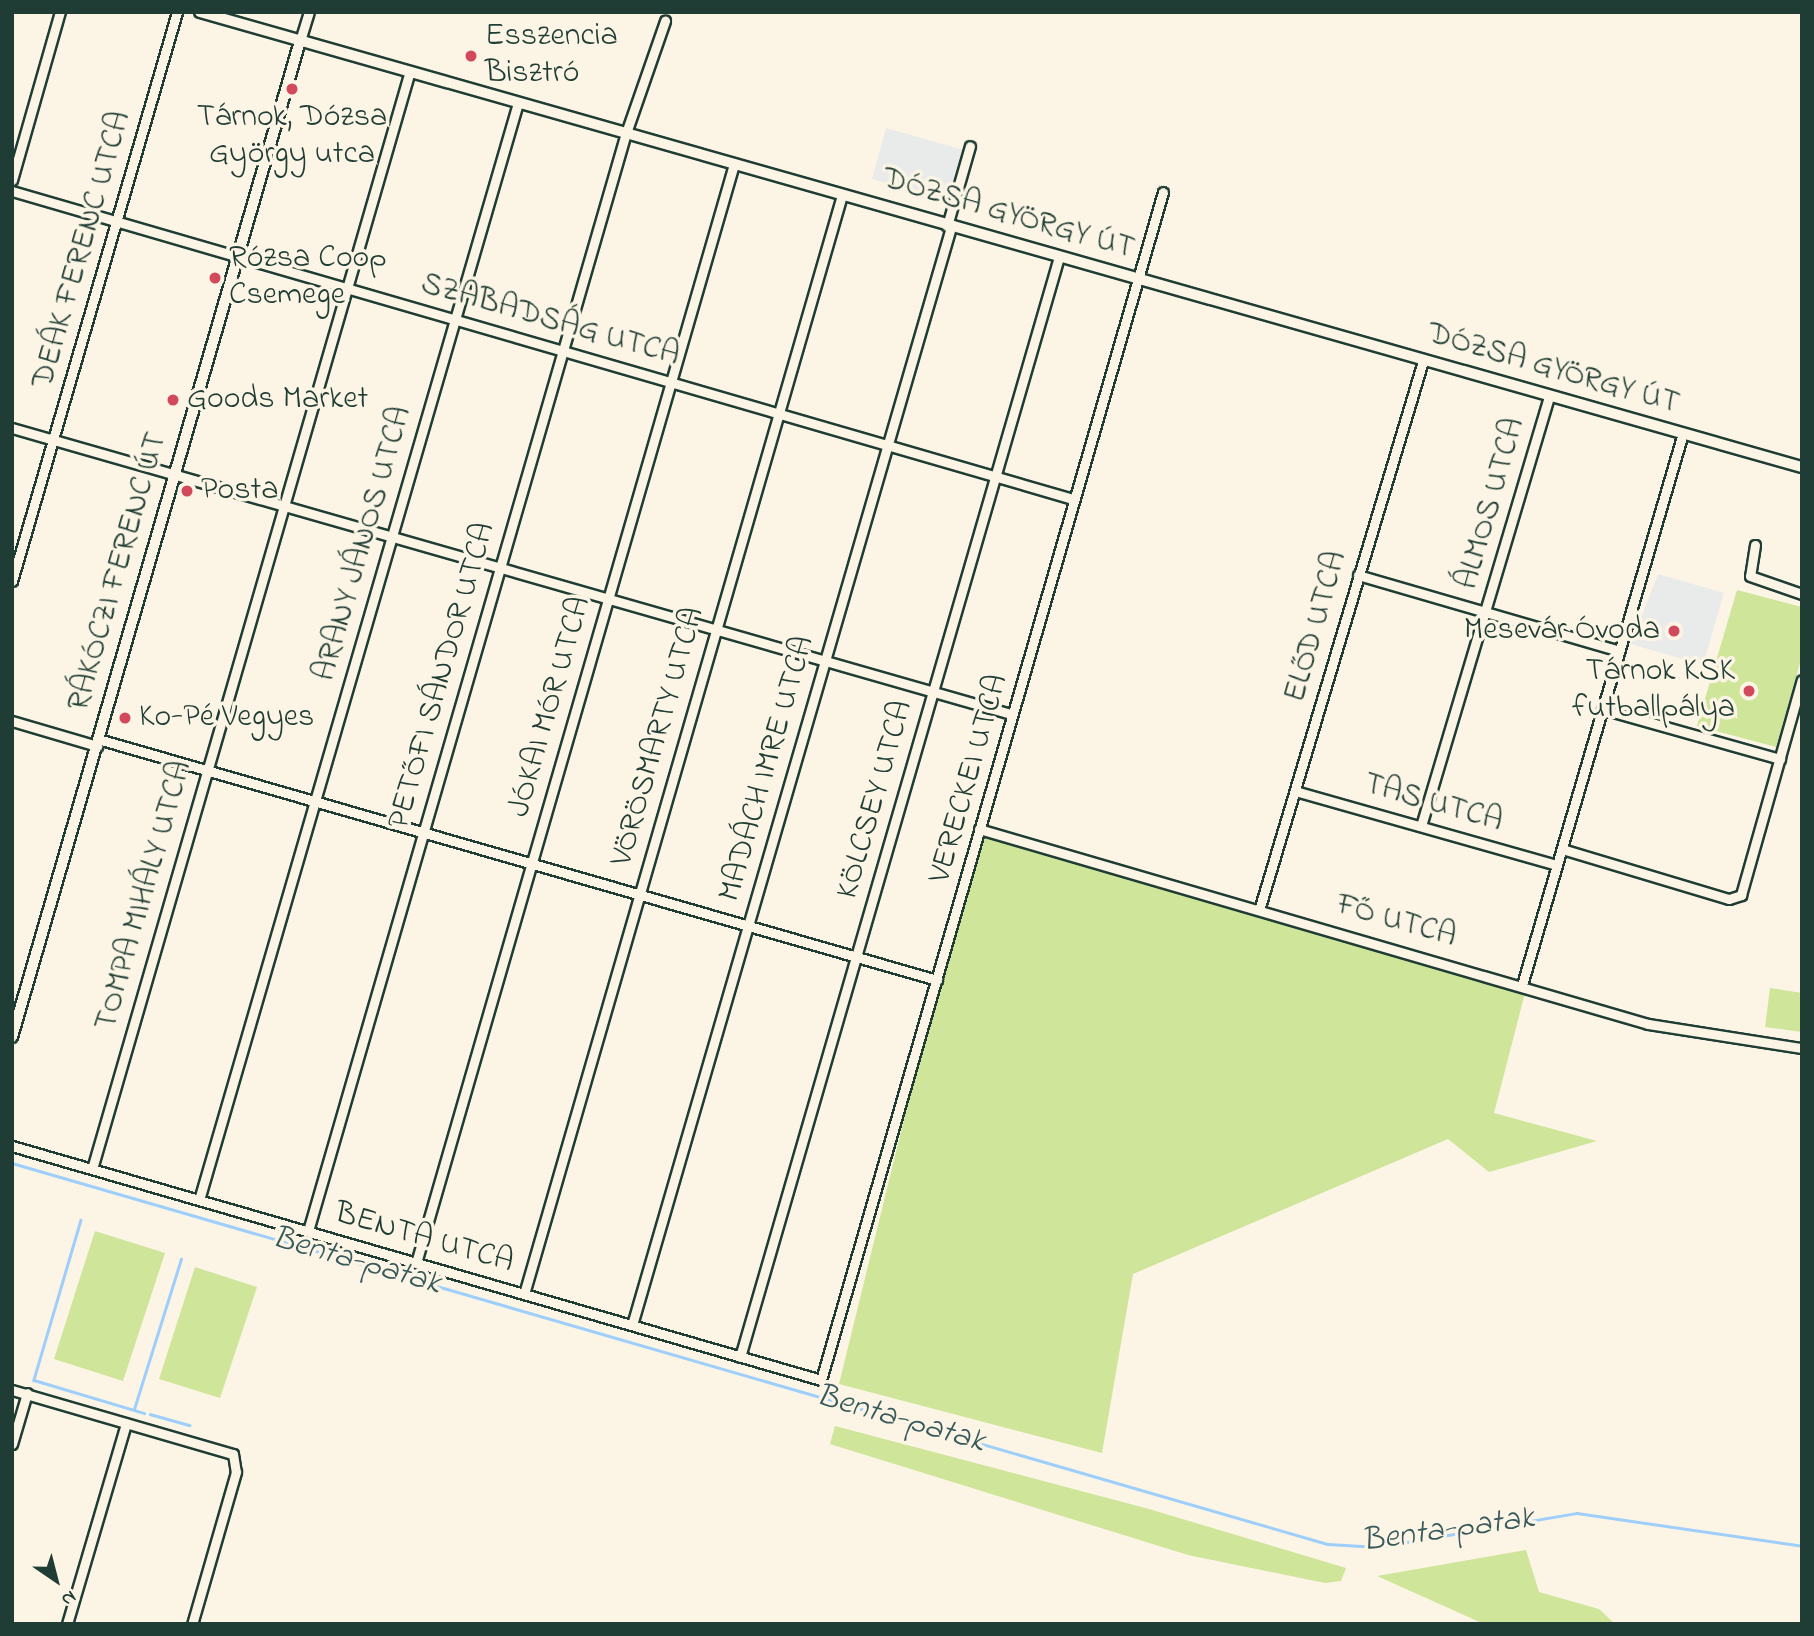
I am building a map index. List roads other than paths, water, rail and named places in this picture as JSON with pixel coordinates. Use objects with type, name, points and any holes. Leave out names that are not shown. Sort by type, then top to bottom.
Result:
[{"type":"street","points":[[12,180],[60,12]]},
{"type":"street","name":"DEÁK FERENC UTCA","points":[[12,581],[177,12]]},
{"type":"street","name":"DÓZSA GYÖRGY ÚT","points":[[200,12],[1802,467]]},
{"type":"street","points":[[300,41],[309,12]]},
{"type":"street","name":"PETŐFI SÁNDOR UTCA","points":[[308,1231],[626,134],[665,21]]},
{"type":"street","name":"RÁKÓCZI FERENC ÚT","points":[[12,1037],[300,41]]},
{"type":"street","name":"TOMPA MIHÁLY UTCA","points":[[92,1169],[410,71]]},
{"type":"street","name":"ARANY JÁNOS UTCA","points":[[200,1200],[518,103]]},
{"type":"street","name":"MADÁCH IMRE UTCA","points":[[632,1325],[887,444],[970,146]]},
{"type":"street","name":"JÓKAI MÓR UTCA","points":[[416,1263],[734,164]]},
{"type":"street","name":"SZABADSÁG UTCA","points":[[12,191],[1073,499]]},
{"type":"street","name":"VERECKEI UTCA","points":[[821,1380],[1163,192]]},
{"type":"street","name":"VÖRÖSMARTY UTCA","points":[[524,1294],[842,195]]},
{"type":"street","name":"KÖLCSEY UTCA","points":[[740,1357],[1059,257]]},
{"type":"street","name":"ELŐD UTCA","points":[[1260,907],[1423,360]]},
{"type":"street","name":"ÁLMOS UTCA","points":[[1421,826],[1549,397]]},
{"type":"street","points":[[12,428],[392,534],[1011,714]]},
{"type":"street","points":[[1522,985],[1683,433]]},
{"type":"street","points":[[1755,545],[1750,576],[1802,594]]},
{"type":"street","points":[[1358,575],[1619,651]]},
{"type":"street","points":[[1562,849],[1737,898],[1802,680]]},
{"type":"street","points":[[1602,709],[1780,759]]},
{"type":"street","points":[[12,721],[207,770],[937,980]]},
{"type":"street","name":"TAS UTCA","points":[[1295,791],[1557,865]]},
{"type":"street","name":"FŐ UTCA","points":[[979,829],[1260,907],[1707,1038],[1802,1048]]},
{"type":"street","name":"BENTA UTCA","points":[[12,1146],[821,1380]]},
{"type":"street","points":[[12,1390],[233,1454],[236,1472],[192,1624]]},
{"type":"street","points":[[12,1444],[27,1393]]},
{"type":"street","points":[[67,1624],[127,1423]]},
{"type":"waterway","name":"Benta-patak","points":[[12,1163],[1328,1544],[1378,1547],[1577,1513],[1802,1546]]},
{"type":"waterway","points":[[81,1220],[34,1380],[144,1413]]},
{"type":"waterway","points":[[134,1409],[181,1259]]},
{"type":"waterway","points":[[150,1414],[189,1425]]},
{"type":"place","name":"Esszencia Bisztró","points":[[471,56]]},
{"type":"place","name":"Tárnok, Dózsa György utca","points":[[292,89]]},
{"type":"place","name":"Rózsa Coop Csemege","points":[[215,278]]},
{"type":"place","name":"Goods Market","points":[[173,400]]},
{"type":"place","name":"Posta","points":[[187,491]]},
{"type":"place","name":"Mesevár Óvoda","points":[[1674,631]]},
{"type":"place","name":"Tárnok KSK futballpálya","points":[[1749,691]]},
{"type":"place","name":"Ko-Pé Vegyes","points":[[125,718]]}]
